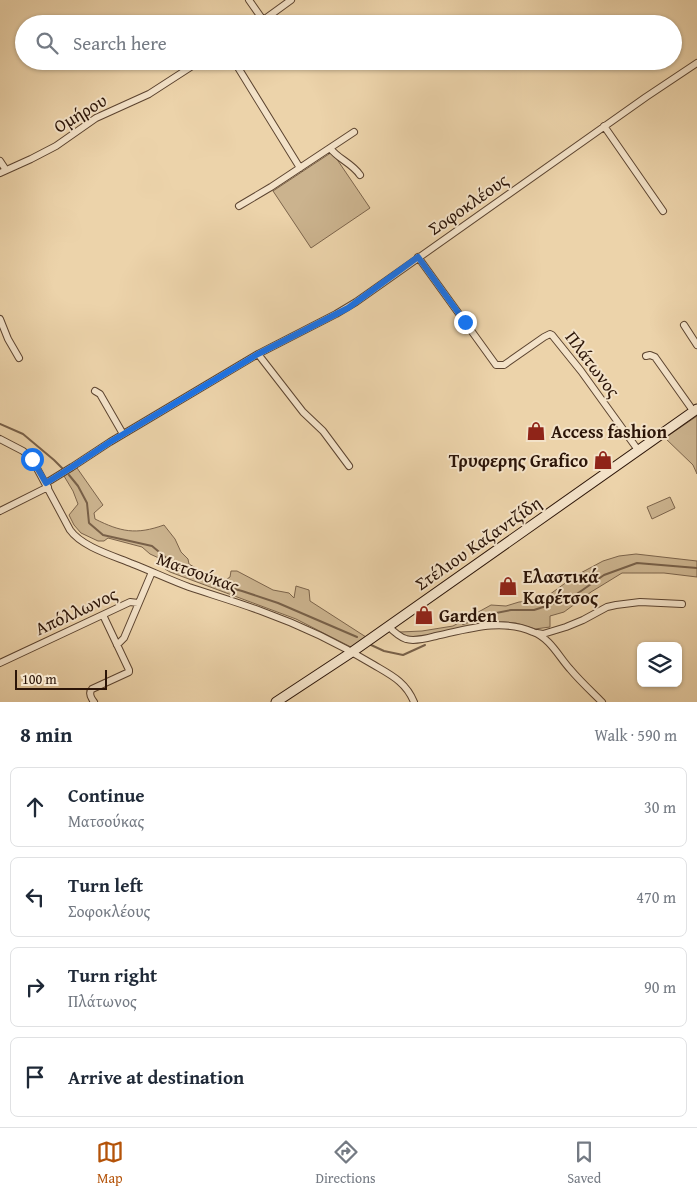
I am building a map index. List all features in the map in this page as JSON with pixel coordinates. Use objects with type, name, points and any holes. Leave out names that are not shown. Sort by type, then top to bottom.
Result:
[{"type":"main road","name":"Στέλιου Καζαντζίδη","points":[[276,702],[352,652],[695,411]]},
{"type":"street","points":[[249,0],[256,15]]},
{"type":"street","points":[[270,15],[291,0]]},
{"type":"street","name":"Σοφοκλέους","points":[[0,511],[47,485],[123,434],[258,354],[348,308],[604,126],[697,63]]},
{"type":"street","name":"Ομήρου","points":[[3,172],[56,146],[92,120],[149,94],[186,70]]},
{"type":"street","points":[[240,70],[300,168]]},
{"type":"street","points":[[604,126],[662,211]]},
{"type":"street","points":[[239,206],[354,132]]},
{"type":"street","points":[[330,148],[353,166],[360,175]]},
{"type":"street","points":[[0,160],[3,172]]},
{"type":"street","name":"Πλάτωνος","points":[[418,257],[496,366],[504,365],[544,337],[552,335],[585,376],[638,450]]},
{"type":"street","points":[[0,319],[8,339],[19,358]]},
{"type":"street","points":[[684,325],[697,344]]},
{"type":"street","points":[[258,354],[303,412],[323,430],[349,466]]},
{"type":"street","points":[[646,356],[655,357],[695,411]]},
{"type":"street","points":[[95,391],[100,394],[123,434]]},
{"type":"street","name":"Ματσούκας","points":[[2,441],[29,456],[47,485],[68,526],[77,538],[95,548],[152,572],[282,619],[319,635],[352,652],[401,682],[408,689],[414,702]]},
{"type":"street","points":[[117,645],[124,638],[152,572]]},
{"type":"street","name":"Απόλλωνος","points":[[0,663],[130,602],[138,603]]},
{"type":"street","points":[[388,626],[398,635],[408,640],[502,625],[520,627],[543,634],[566,627],[616,604],[640,602],[682,604]]},
{"type":"street","points":[[94,702],[90,693],[92,689],[130,670],[103,615]]},
{"type":"street","points":[[536,632],[547,641],[570,669],[602,702]]},
{"type":"shaded area","points":[[332,152],[370,208],[311,248],[273,191]]},
{"type":"shaded area","points":[[697,416],[697,474],[693,465],[665,438]]},
{"type":"shaded area","points":[[77,468],[103,505],[94,513],[95,519],[113,527],[129,531],[145,530],[164,525],[175,539],[181,552],[188,559],[189,564],[197,569],[224,581],[230,577],[231,571],[237,571],[273,590],[289,593],[294,598],[296,586],[309,590],[310,601],[366,637],[351,647],[296,619],[170,572],[165,569],[161,559],[150,554],[142,547],[108,538],[104,541],[98,541],[81,533],[69,515],[78,504],[64,476]]},
{"type":"shaded area","points":[[670,497],[675,508],[652,519],[647,507]]},
{"type":"shaded area","points":[[636,554],[697,561],[697,577],[664,573],[622,573],[591,592],[564,612],[550,616],[550,627],[535,629],[516,623],[504,622],[486,623],[428,635],[408,637],[400,632],[453,626],[491,605],[506,606],[519,602],[542,600],[575,576],[603,561],[619,556]]},
{"type":"waterway","points":[[0,424],[23,434],[62,468]]},
{"type":"waterway","points":[[69,475],[78,486],[87,503],[89,523],[103,535],[152,546],[182,571],[209,582],[278,603],[357,637]]},
{"type":"waterway","points":[[463,624],[486,615],[511,610],[534,610],[571,598],[604,575],[637,563],[697,568]]},
{"type":"waterway","points":[[369,644],[384,651],[403,655],[425,645]]},
{"type":"place","name":"Access fashion","points":[[536,431]]},
{"type":"place","name":"Τρυφερης Grafico","points":[[603,460]]},
{"type":"place","name":"Ελαστικά Καρέτσος","points":[[508,586]]},
{"type":"place","name":"Garden","points":[[424,615]]},
{"type":"route","points":[[32,459],[46,483],[110,442],[258,354],[348,308],[418,257],[465,322]]}]
